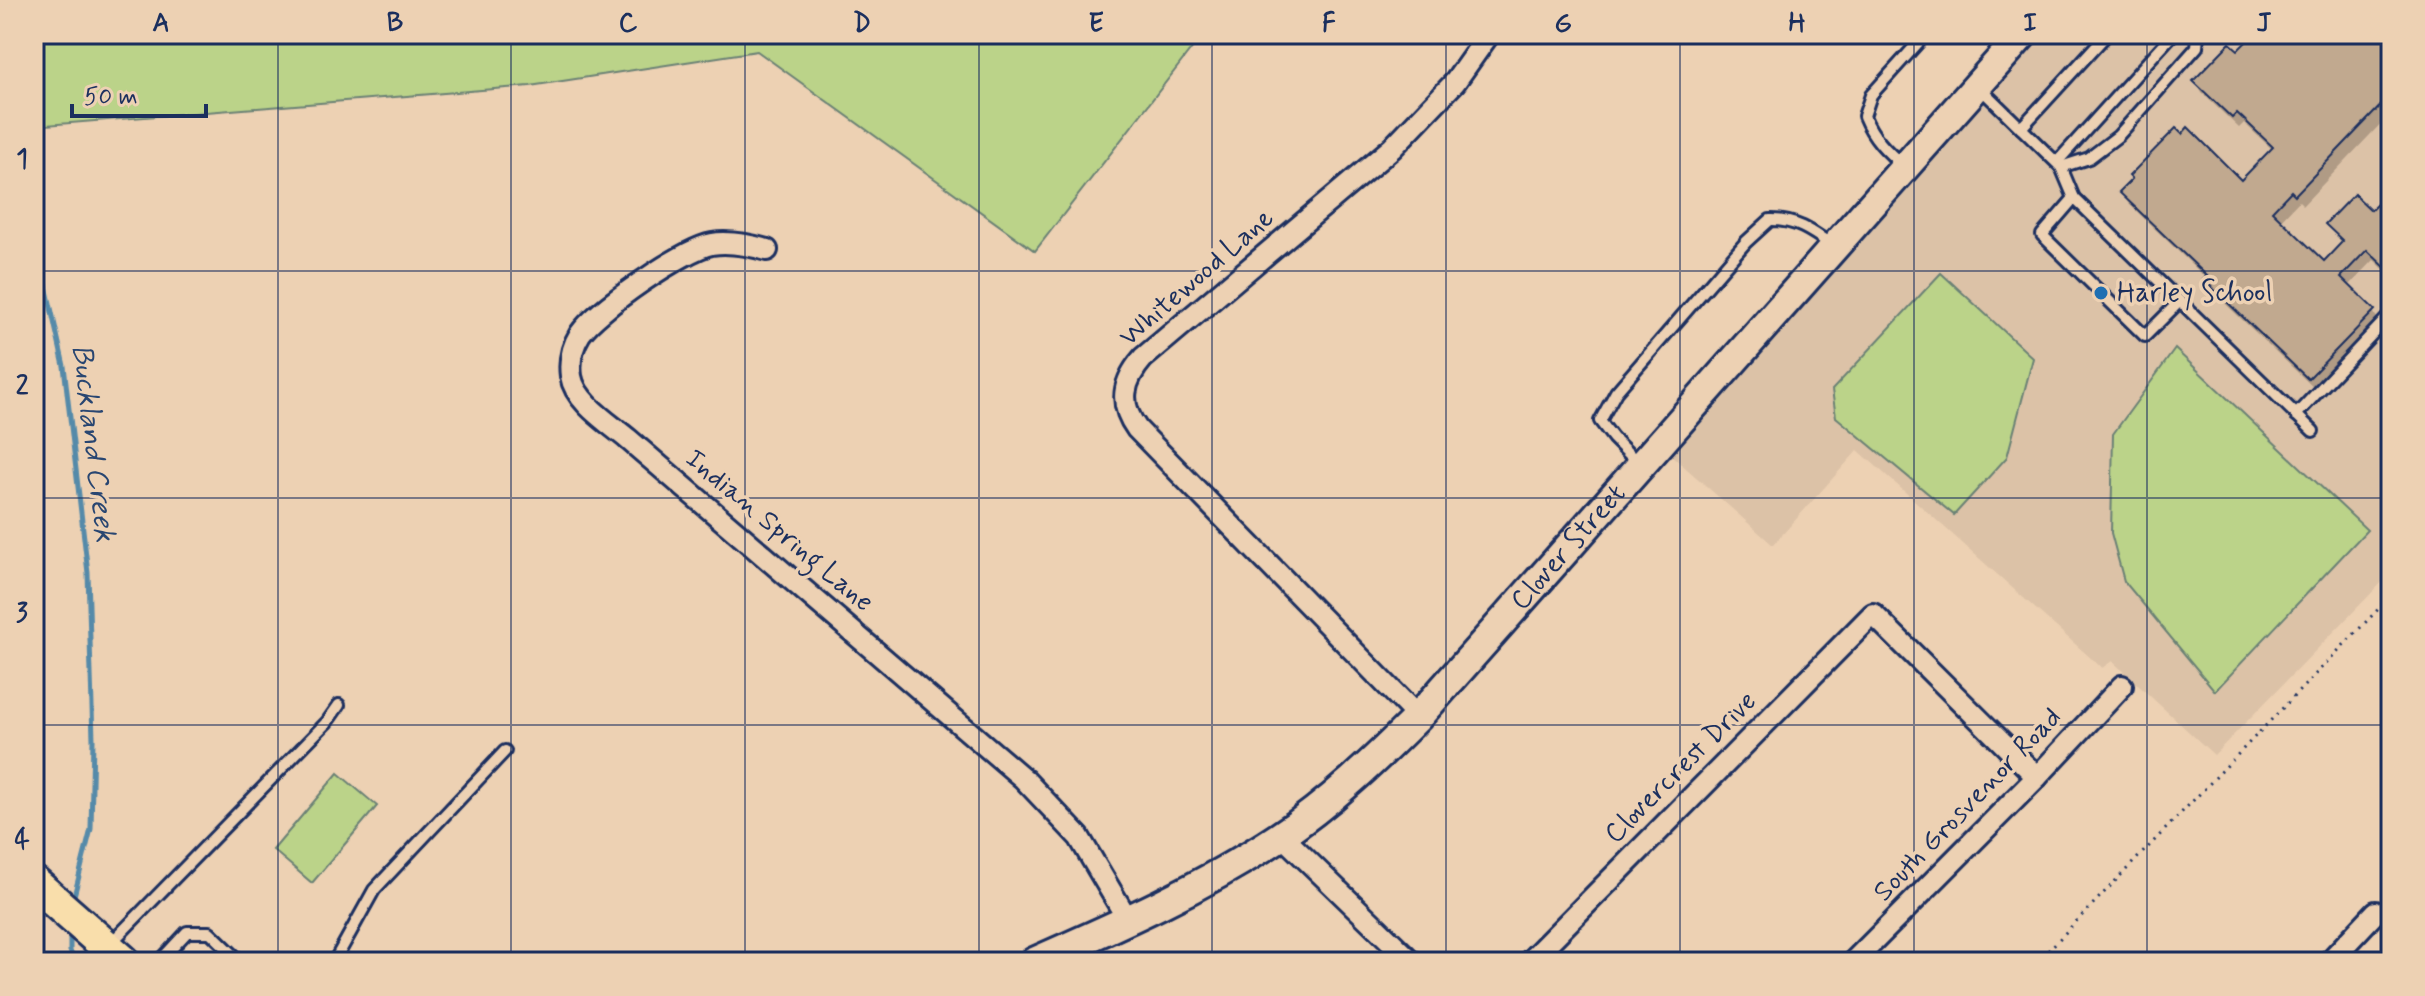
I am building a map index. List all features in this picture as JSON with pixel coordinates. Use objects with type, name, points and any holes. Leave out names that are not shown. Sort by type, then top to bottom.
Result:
[{"type":"main road","name":"Clover Street","points":[[1034,962],[1203,883],[1281,835],[1369,764],[1418,717],[2023,34]]},
{"type":"main road","points":[[34,883],[115,954]]},
{"type":"street","name":"Whitewood Lane","points":[[1418,717],[1137,429],[1126,412],[1124,395],[1133,370],[1143,358],[1402,139],[1455,82],[1489,34]]},
{"type":"street","name":"Indian Spring Lane","points":[[767,250],[724,243],[696,248],[605,310],[581,333],[572,351],[571,378],[576,391],[1033,787],[1079,837],[1128,920]]},
{"type":"street","name":"Clovercrest Drive","points":[[1529,962],[1873,614],[2037,777]]},
{"type":"street","name":"South Grosvenor Road","points":[[1853,962],[2037,777],[2122,686]]},
{"type":"street","points":[[1281,835],[1412,962]]},
{"type":"street","points":[[2329,962],[2376,912]]},
{"type":"lane","points":[[1905,167],[1883,148],[1864,116],[1871,95],[1926,34]]},
{"type":"lane","points":[[2021,128],[2107,34]]},
{"type":"lane","points":[[2059,165],[2173,34]]},
{"type":"lane","points":[[2059,165],[2089,158],[2118,136],[2197,47],[2198,34]]},
{"type":"lane","points":[[1977,85],[2059,165],[2074,198],[2313,431]]},
{"type":"lane","points":[[2074,198],[2042,235],[2145,336],[2179,302]]},
{"type":"lane","points":[[1641,465],[1600,421],[1616,392],[1746,242],[1770,220],[1788,220],[1811,230],[1834,247]]},
{"type":"lane","points":[[2296,415],[2391,314]]},
{"type":"lane","points":[[115,954],[327,722],[339,705]]},
{"type":"lane","points":[[334,962],[374,890],[505,751]]},
{"type":"lane","points":[[159,962],[187,932],[210,932],[241,962]]},
{"type":"path","points":[[2037,962],[2391,596]]},
{"type":"shaded area","name":"Harley School","points":[[2042,34],[2391,34],[2391,573],[2214,755],[2112,661],[2102,668],[1858,450],[1773,545],[1670,454]]},
{"type":"green space","points":[[34,34],[1203,34],[1035,251],[757,51],[530,86],[34,126]]},
{"type":"green space","points":[[1941,273],[2033,358],[2007,457],[1954,515],[1836,417],[1832,390]]},
{"type":"green space","points":[[2175,349],[2367,530],[2215,691],[2124,581],[2111,533],[2113,434]]},
{"type":"green space","points":[[338,773],[377,806],[312,883],[273,850]]},
{"type":"building","points":[[2254,34],[2391,34],[2391,95],[2295,195],[2291,191],[2272,211],[2324,261],[2343,241],[2325,224],[2354,194],[2371,210],[2377,204],[2391,218],[2391,273],[2367,250],[2341,277],[2375,310],[2308,379],[2203,279],[2207,276],[2119,192],[2132,179],[2129,176],[2176,128],[2182,134],[2188,127],[2241,180],[2273,147],[2237,113],[2232,118],[2193,81],[2230,43],[2238,50]]},
{"type":"waterway","name":"Buckland Creek","points":[[34,232],[64,366],[88,573],[93,740],[91,829],[73,900]]},
{"type":"waterway","name":"Buckland Creek","points":[[70,938],[70,951],[75,962]]},
{"type":"place","name":"Harley School","points":[[2101,293]]}]
